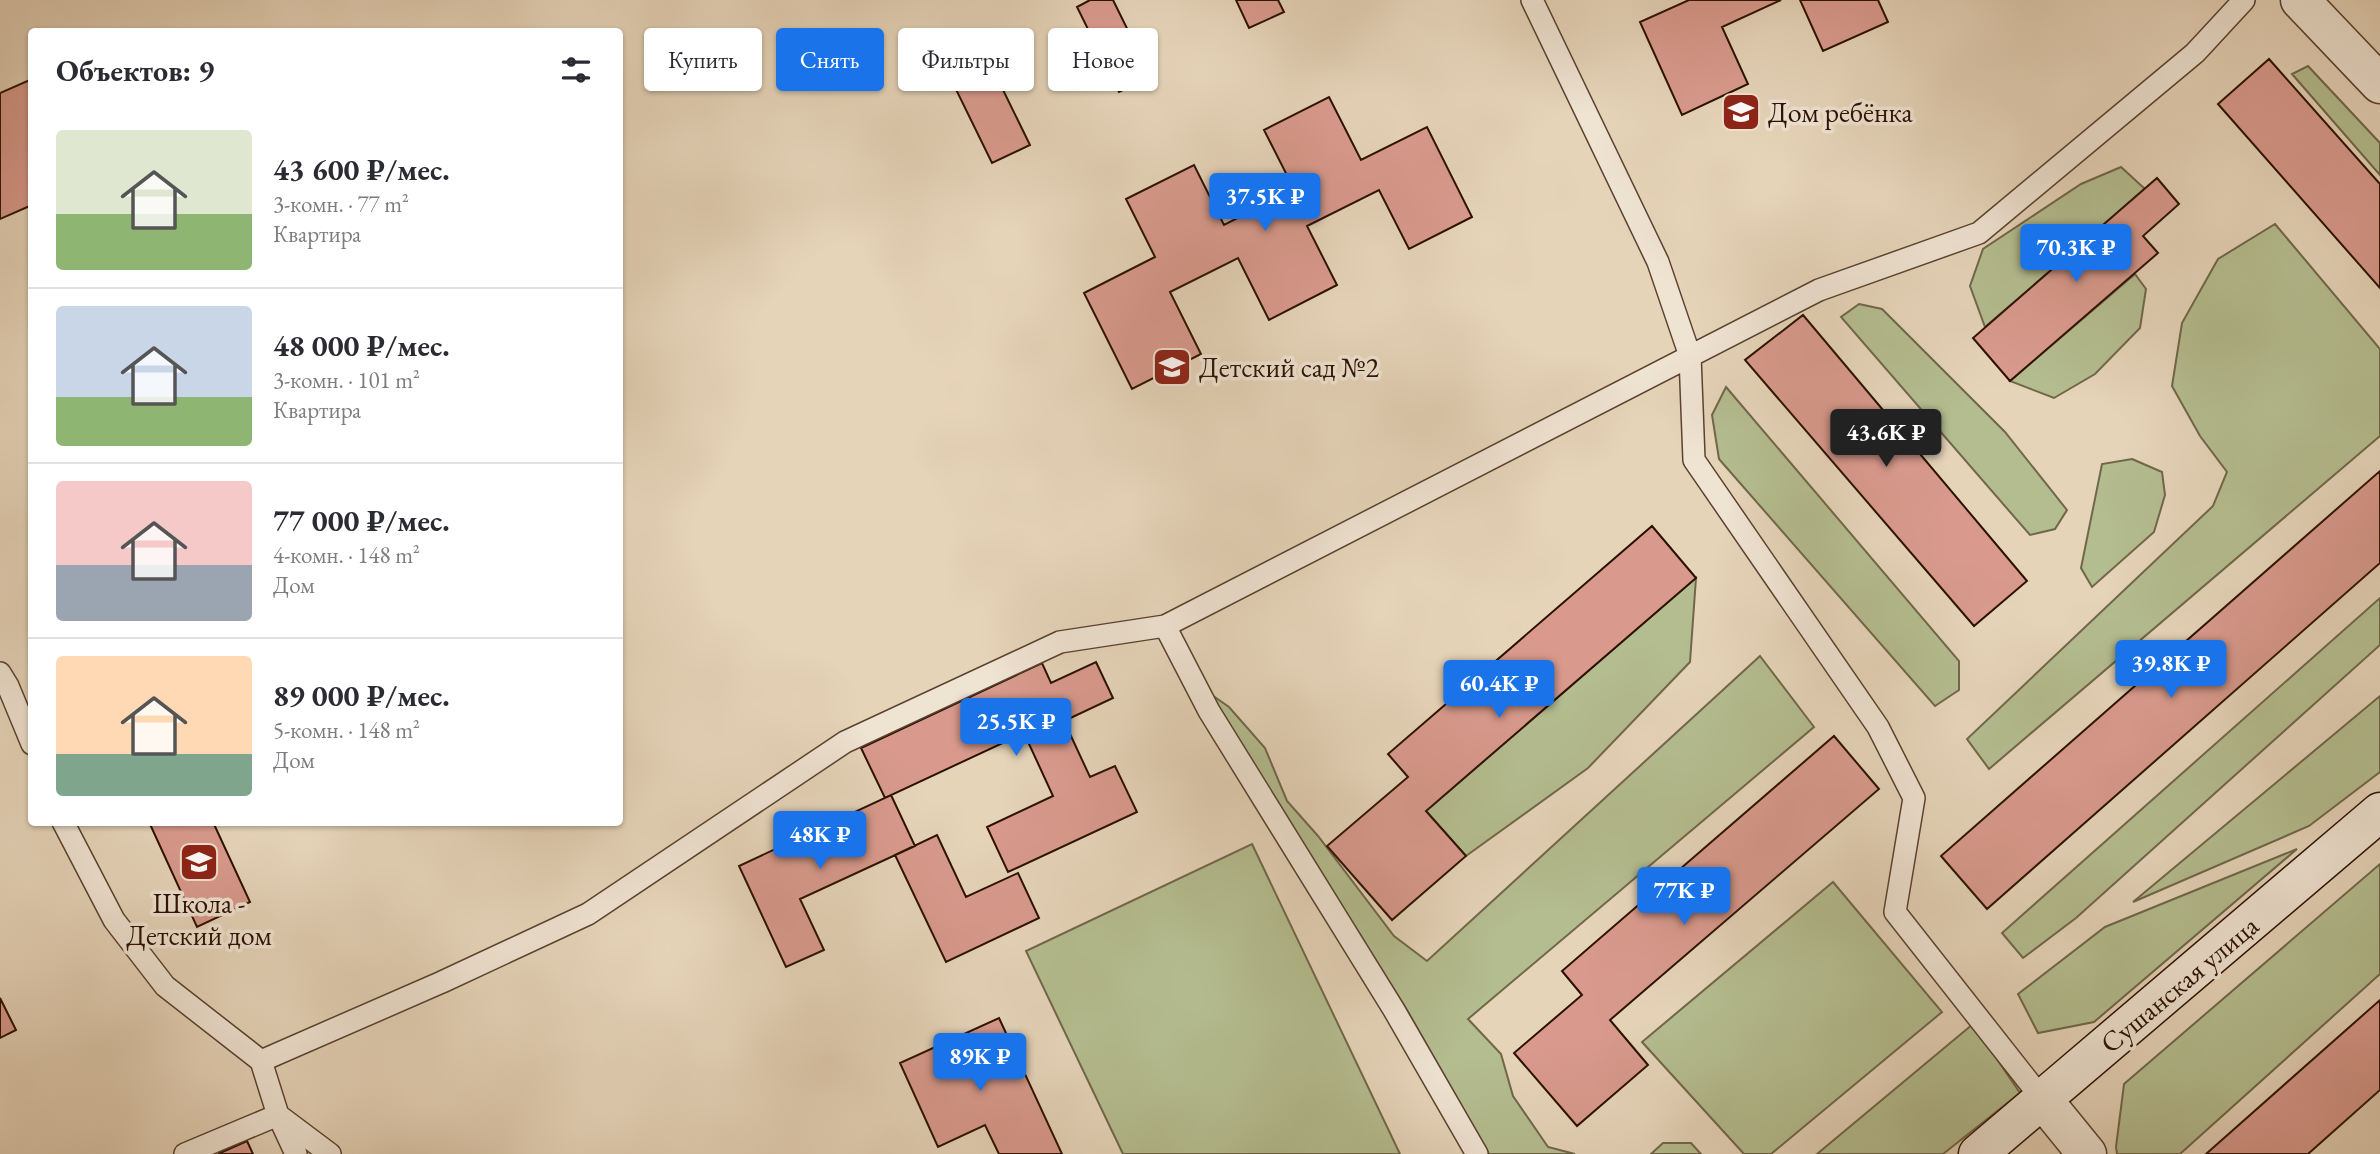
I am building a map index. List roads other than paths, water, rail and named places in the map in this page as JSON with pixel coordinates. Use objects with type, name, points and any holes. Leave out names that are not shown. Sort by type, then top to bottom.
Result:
[{"type":"main road","points":[[2300,0],[2380,84]]},
{"type":"main road","name":"Сушанская улица","points":[[1978,1154],[2380,812]]},
{"type":"main road","points":[[2043,1100],[2087,1154]]},
{"type":"lane","points":[[1532,0],[1658,262],[1690,356],[1695,460],[1878,727],[1913,797],[1895,912],[2043,1100]]},
{"type":"lane","points":[[261,1061],[442,982],[588,914],[845,742],[1060,642],[1165,626],[1819,290],[1979,233],[2195,53],[2244,0]]},
{"type":"lane","points":[[1165,626],[1209,711],[1394,1010],[1477,1154]]},
{"type":"lane","points":[[0,673],[28,734]]},
{"type":"lane","points":[[65,826],[114,920],[165,986],[261,1061],[278,1115],[296,1154]]},
{"type":"lane","points":[[185,1154],[278,1115]]},
{"type":"lane","points":[[278,1115],[330,1154]]},
{"type":"place","name":"Дом ребёнка","points":[[1741,112]]},
{"type":"place","name":"Детский сад №2","points":[[1172,367]]},
{"type":"place","name":"Школа - Детский дом","points":[[199,862]]}]
